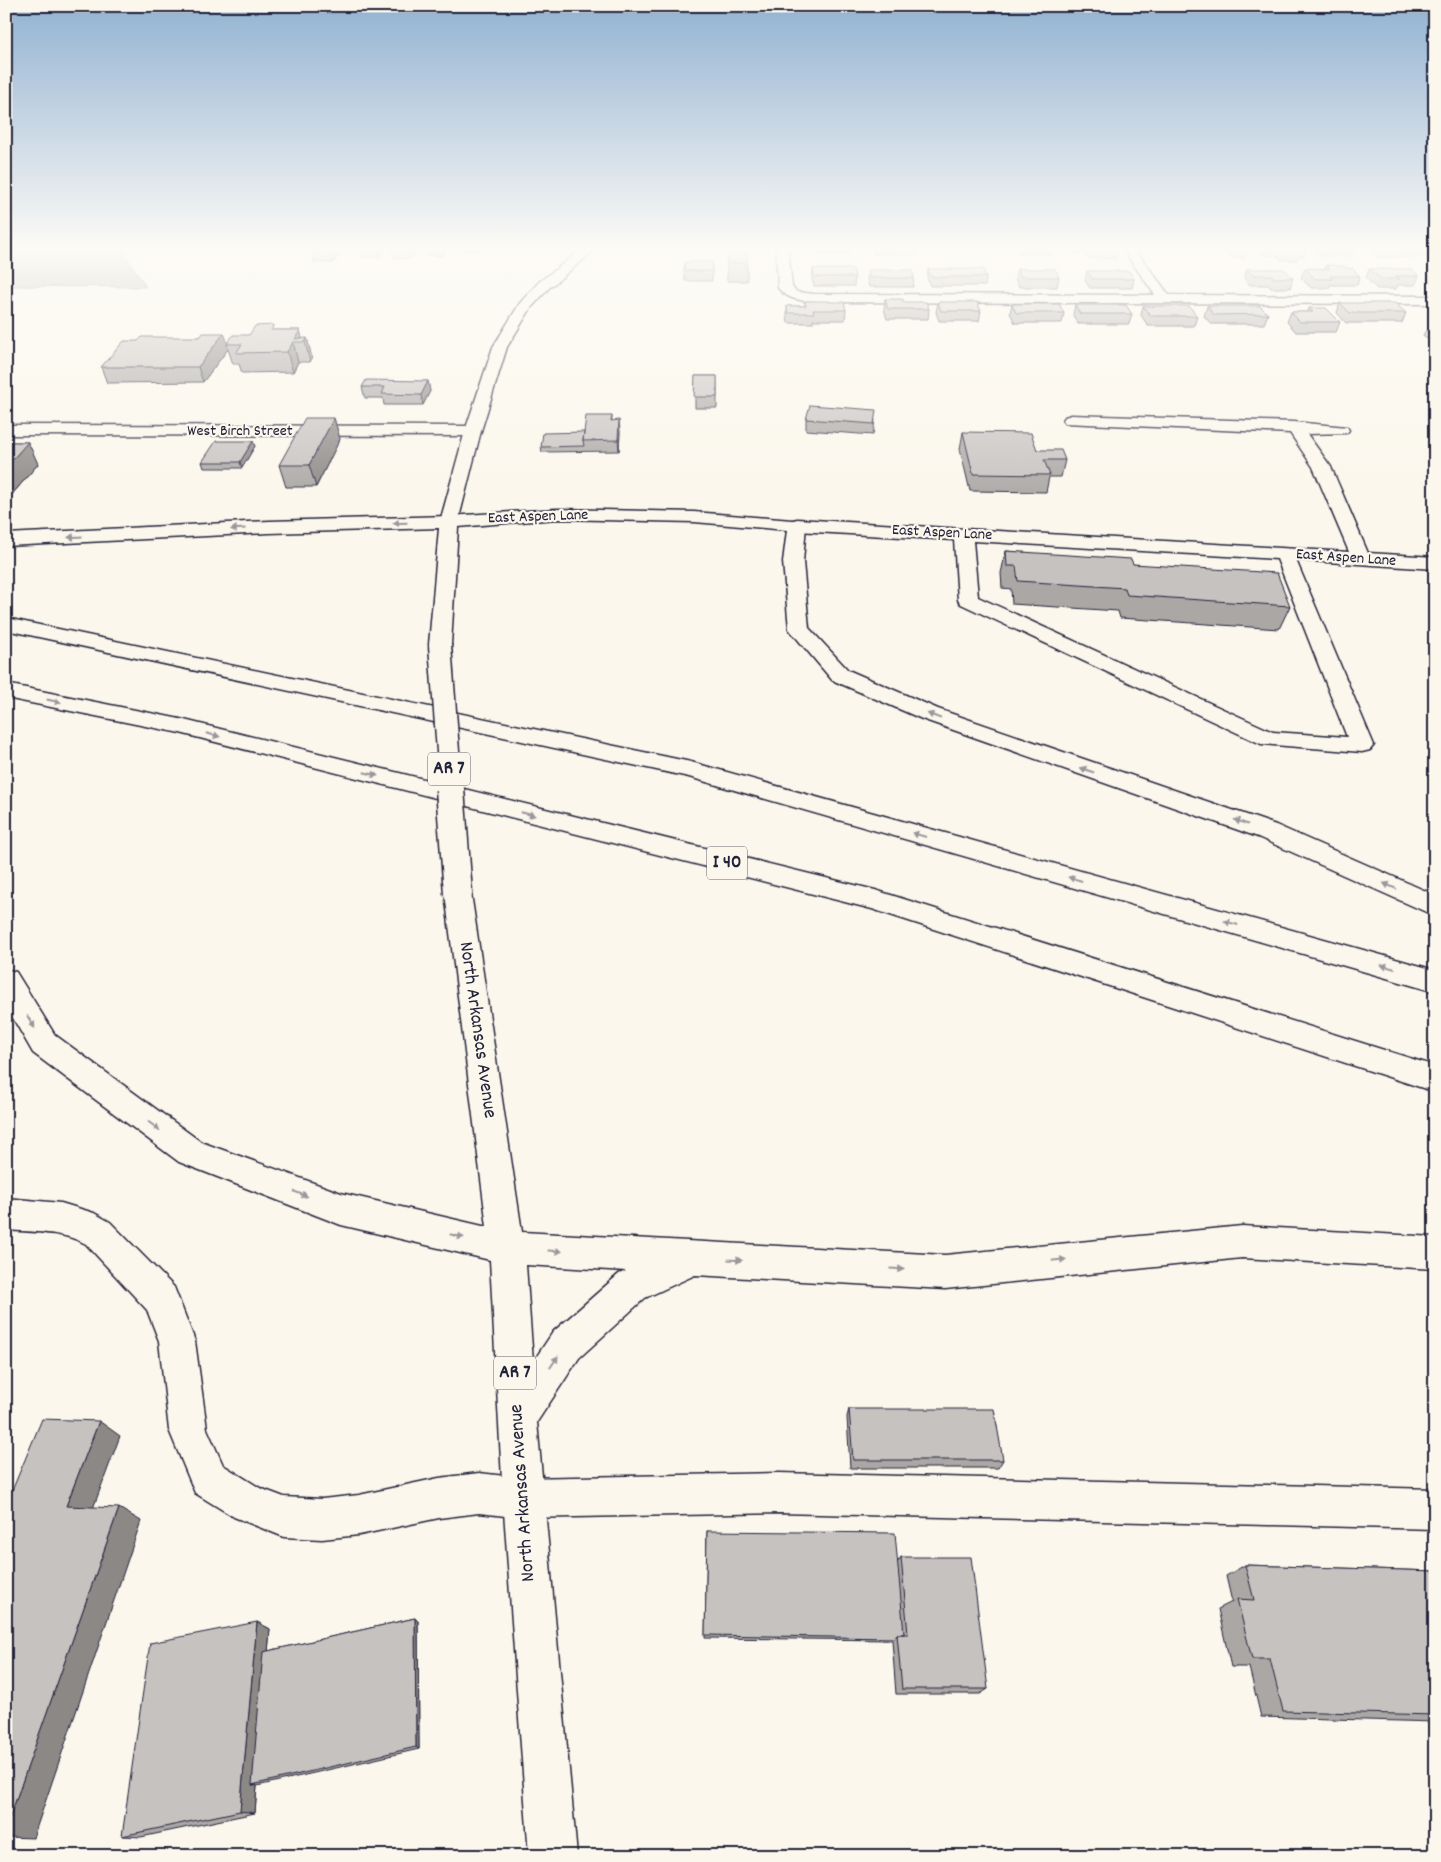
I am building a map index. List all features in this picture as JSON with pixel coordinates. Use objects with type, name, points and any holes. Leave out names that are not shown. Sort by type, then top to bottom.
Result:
[{"type":"main road","name":"North Arkansas Avenue","points":[[506,335],[500,347],[473,431],[449,522],[440,645],[458,893],[507,1248],[523,1498],[553,1856]]},
{"type":"main road","points":[[1071,420],[1341,430]]},
{"type":"main road","points":[[1294,427],[1322,467],[1362,559]]},
{"type":"main road","name":"West Birch Street","points":[[6,430],[473,431]]},
{"type":"main road","name":"East Aspen Lane","points":[[6,540],[259,528],[449,522],[557,514],[694,517],[1435,564]]},
{"type":"main road","points":[[797,525],[793,562],[799,629],[840,675],[930,714],[1267,831],[1435,906]]},
{"type":"main road","points":[[964,534],[968,600],[1269,739],[1362,745],[1284,554]]},
{"type":"main road","points":[[6,624],[691,770],[1435,980]]},
{"type":"main road","name":"I 40","points":[[6,691],[180,726],[875,900],[1435,1079]]},
{"type":"main road","points":[[6,980],[44,1044],[190,1152],[342,1209],[507,1248],[945,1272],[1242,1242],[1435,1253]]},
{"type":"main road","points":[[6,1214],[61,1219],[82,1224],[98,1233],[161,1299],[176,1341],[188,1430],[209,1479],[248,1502],[284,1517],[322,1519],[358,1515],[439,1498],[479,1493],[523,1498],[780,1493],[1435,1509]]},
{"type":"main road","points":[[518,1418],[566,1345],[573,1338],[632,1286],[692,1258]]},
{"type":"building","points":[[202,335],[223,335],[198,367],[101,367],[124,341],[138,341],[142,337],[200,337]]},
{"type":"building","points":[[233,335],[297,335],[295,339],[307,338],[305,342],[293,342],[287,352],[236,353],[242,344],[227,344]]},
{"type":"building","points":[[695,376],[717,376],[717,397],[694,397]]},
{"type":"building","points":[[366,380],[428,381],[421,395],[382,394],[385,387],[362,387]]},
{"type":"building","points":[[810,405],[876,410],[874,424],[806,419]]},
{"type":"building","points":[[586,416],[612,416],[611,421],[619,420],[618,440],[583,441]]},
{"type":"building","points":[[305,418],[334,418],[309,465],[279,465]]},
{"type":"building","points":[[584,432],[584,446],[541,447],[543,433]]},
{"type":"building","points":[[963,432],[1031,433],[1037,450],[1061,450],[1065,460],[1044,460],[1050,475],[973,474]]},
{"type":"building","points":[[216,441],[253,441],[240,462],[202,462]]},
{"type":"building","points":[[6,442],[28,442],[6,467]]},
{"type":"building","points":[[1006,551],[1131,559],[1133,564],[1277,573],[1290,606],[1127,595],[1125,588],[1018,581],[1016,566],[1007,566]]},
{"type":"building","points":[[849,1409],[994,1409],[1003,1460],[853,1460]]},
{"type":"building","points":[[42,1419],[99,1421],[66,1506],[119,1508],[6,1828],[6,1505]]},
{"type":"building","points":[[707,1531],[895,1533],[904,1634],[897,1634],[894,1638],[705,1635]]},
{"type":"building","points":[[901,1557],[971,1557],[988,1689],[902,1689],[897,1634],[908,1634]]},
{"type":"building","points":[[1245,1565],[1435,1571],[1435,1715],[1283,1711],[1270,1659],[1252,1659],[1237,1599],[1254,1600]]},
{"type":"building","points":[[415,1618],[416,1747],[252,1785],[263,1652]]},
{"type":"building","points":[[257,1622],[240,1811],[122,1836],[150,1643]]}]
